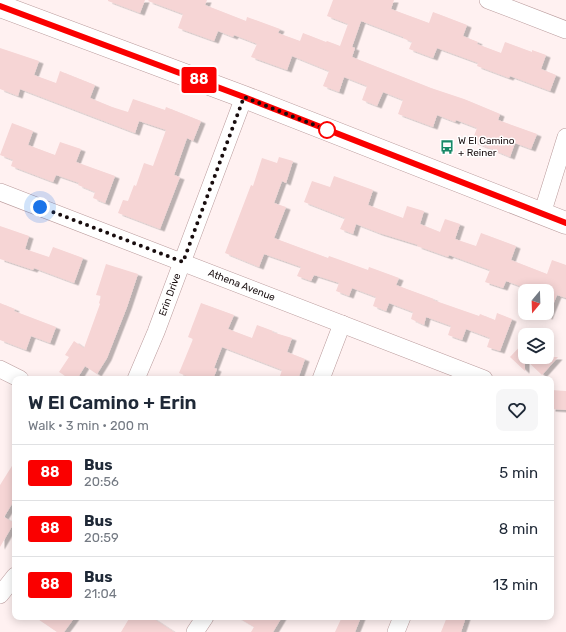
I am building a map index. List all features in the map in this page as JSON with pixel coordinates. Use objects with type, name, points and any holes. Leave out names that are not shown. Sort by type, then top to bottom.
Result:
[{"type":"main road","points":[[0,6],[244,97],[566,223]]},
{"type":"street","points":[[488,0],[566,30]]},
{"type":"street","name":"Erin Drive","points":[[137,376],[183,262],[244,97]]},
{"type":"street","points":[[542,214],[566,137]]},
{"type":"street","name":"Athena Avenue","points":[[0,192],[476,376]]},
{"type":"street","points":[[322,376],[342,324]]},
{"type":"street","points":[[0,369],[14,376]]},
{"type":"street","points":[[0,595],[12,580]]},
{"type":"street","points":[[194,632],[203,620]]},
{"type":"street","points":[[396,632],[401,620]]},
{"type":"building","points":[[108,0],[145,0],[140,13]]},
{"type":"building","points":[[207,0],[205,5],[246,21],[247,17],[280,29],[278,33],[300,41],[303,33],[340,46],[348,24],[327,16],[333,0],[394,0],[391,9],[429,23],[433,12],[467,25],[463,36],[478,42],[477,44],[501,53],[505,42],[532,52],[532,50],[546,55],[541,69],[556,75],[550,91],[510,76],[509,78],[477,66],[478,63],[437,48],[433,58],[409,49],[412,42],[403,37],[361,21],[352,47],[355,48],[352,57],[431,88],[464,99],[500,114],[498,120],[537,134],[531,149],[515,143],[510,157],[472,141],[477,128],[437,115],[433,127],[398,114],[403,100],[383,92],[377,106],[362,100],[367,86],[344,77],[339,92],[323,86],[329,71],[292,56],[287,70],[251,57],[257,44],[234,35],[233,37],[218,31],[214,41],[178,28],[183,14],[148,1]]},
{"type":"building","points":[[0,48],[39,61],[34,75],[56,83],[60,71],[95,85],[90,98],[112,107],[128,112],[133,99],[165,110],[166,107],[201,121],[193,141],[187,138],[174,175],[180,177],[160,229],[118,213],[123,200],[128,201],[134,185],[136,186],[144,163],[153,166],[166,130],[139,121],[135,133],[20,89],[18,96],[0,89]]},
{"type":"building","points":[[12,123],[33,131],[28,145],[55,155],[60,142],[81,149],[76,162],[115,176],[105,203],[93,198],[95,192],[78,185],[79,183],[56,175],[53,182],[11,166],[13,160],[0,155]]},
{"type":"building","points":[[279,157],[293,161],[286,183],[282,181],[274,203],[286,207],[274,238],[328,258],[329,256],[368,270],[369,267],[399,278],[396,285],[479,316],[480,314],[495,320],[497,313],[512,319],[500,351],[487,347],[490,338],[466,329],[462,340],[448,335],[451,326],[426,317],[424,325],[411,319],[413,312],[389,303],[386,311],[373,306],[376,297],[352,288],[349,296],[336,291],[339,283],[314,275],[311,281],[297,276],[301,267],[264,254],[259,267],[225,253],[251,185],[253,186],[262,158],[277,163]]},
{"type":"building","points":[[334,176],[373,190],[368,205],[403,218],[407,206],[424,211],[420,224],[440,232],[445,219],[460,224],[455,239],[476,246],[481,233],[516,246],[511,260],[547,274],[552,260],[566,265],[566,298],[557,295],[554,302],[554,284],[518,284],[518,285],[506,281],[503,288],[485,282],[490,270],[449,255],[448,257],[356,224],[353,234],[340,229],[345,218],[304,202],[312,181],[330,187]]},
{"type":"building","points":[[0,226],[29,236],[25,249],[49,257],[53,247],[83,258],[74,283],[34,268],[33,270],[0,259]]},
{"type":"building","points":[[106,264],[138,274],[107,358],[97,374],[85,366],[79,376],[65,376],[59,372],[69,357],[65,355],[74,341],[84,348],[100,304],[101,296],[96,295]]},
{"type":"building","points":[[0,303],[15,309],[14,311],[56,327],[50,343],[31,336],[26,350],[0,340]]},
{"type":"building","points":[[201,303],[234,315],[228,329],[252,338],[257,325],[273,331],[272,332],[292,338],[287,352],[305,359],[299,376],[280,376],[282,370],[222,347],[214,368],[217,369],[214,376],[186,376],[179,373],[193,339],[188,337]]},
{"type":"building","points":[[518,348],[518,364],[525,364],[525,371],[510,357]]},
{"type":"building","points":[[530,364],[552,364],[542,375]]},
{"type":"building","points":[[554,390],[566,391],[566,410],[554,409]]},
{"type":"building","points":[[12,466],[12,504],[4,517],[12,522],[12,526],[0,547],[0,485]]},
{"type":"building","points":[[39,620],[73,620],[64,632],[57,632]]},
{"type":"building","points":[[128,620],[156,620],[174,632],[121,632]]},
{"type":"building","points":[[242,620],[280,620],[273,632],[251,632],[254,627]]},
{"type":"building","points":[[341,620],[360,620],[355,632],[335,632]]},
{"type":"building","points":[[446,620],[465,620],[461,632],[441,632]]},
{"type":"bus line","name":"88","points":[[0,6],[244,97],[566,223]]},
{"type":"place","name":"W El Camino + Reiner","points":[[447,147]]},
{"type":"route","points":[[40,207],[183,262],[244,97],[327,130]]}]
